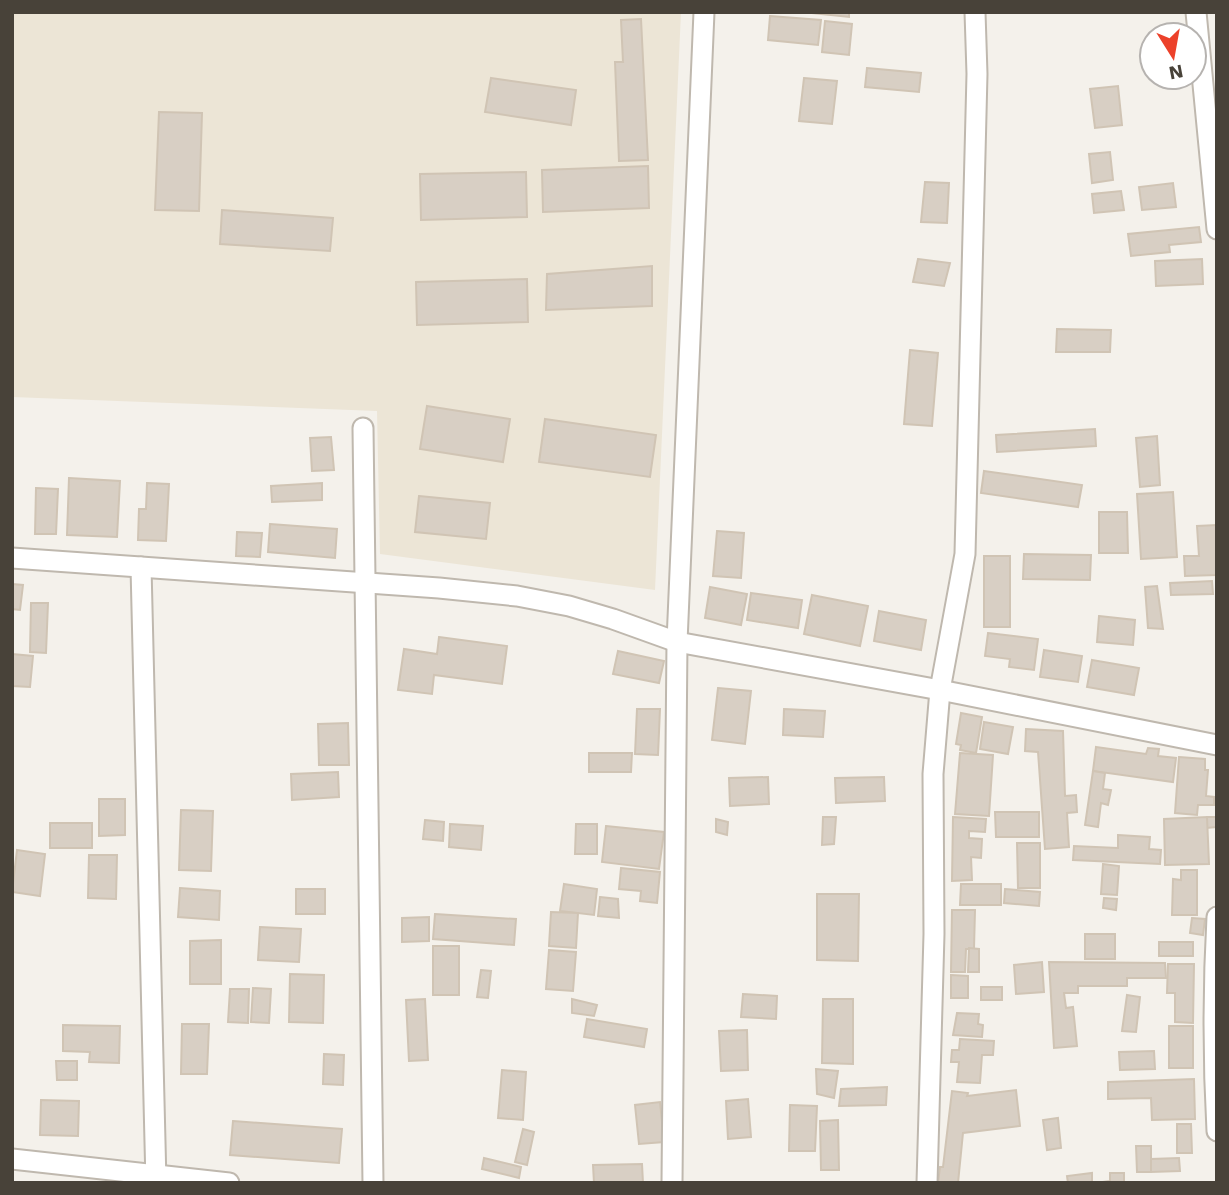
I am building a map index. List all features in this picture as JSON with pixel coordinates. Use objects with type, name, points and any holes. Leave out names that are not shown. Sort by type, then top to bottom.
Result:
[{"type":"street","points":[[672,1183],[677,642],[704,12]]},
{"type":"street","points":[[927,1183],[934,934],[933,775],[940,690],[965,554],[977,74],[975,12]]},
{"type":"street","points":[[1196,12],[1217,229]]},
{"type":"street","points":[[363,428],[373,1183]]},
{"type":"street","points":[[12,558],[517,596],[569,606],[677,642],[940,690],[1217,745]]},
{"type":"street","points":[[141,567],[156,1180]]},
{"type":"street","points":[[1217,917],[1213,975],[1213,1062],[1217,1131]]},
{"type":"street","points":[[12,1159],[156,1180],[229,1183]]},
{"type":"shaded area","points":[[12,12],[681,12],[655,590],[380,554],[377,411],[12,397]]},
{"type":"building","points":[[802,12],[849,12],[849,17]]},
{"type":"building","points":[[770,16],[821,20],[818,45],[768,40]]},
{"type":"building","points":[[641,19],[648,160],[619,161],[615,62],[623,62],[621,20]]},
{"type":"building","points":[[825,21],[852,24],[849,55],[822,52]]},
{"type":"building","points":[[867,68],[921,73],[919,92],[865,87]]},
{"type":"building","points":[[491,78],[576,90],[571,125],[485,112]]},
{"type":"building","points":[[804,78],[837,81],[832,124],[799,121]]},
{"type":"building","points":[[1118,86],[1122,125],[1095,128],[1090,89]]},
{"type":"building","points":[[159,112],[202,113],[199,211],[155,210]]},
{"type":"building","points":[[1110,152],[1113,180],[1092,183],[1089,154]]},
{"type":"building","points":[[648,166],[649,208],[543,212],[542,170]]},
{"type":"building","points":[[526,172],[527,217],[421,220],[420,174]]},
{"type":"building","points":[[925,182],[949,183],[947,223],[921,222]]},
{"type":"building","points":[[1173,183],[1176,207],[1142,210],[1139,187]]},
{"type":"building","points":[[1121,191],[1124,210],[1094,213],[1092,194]]},
{"type":"building","points":[[222,210],[333,218],[330,251],[220,244]]},
{"type":"building","points":[[1199,227],[1201,242],[1169,245],[1170,252],[1131,256],[1128,234]]},
{"type":"building","points":[[918,259],[950,263],[944,286],[913,282]]},
{"type":"building","points":[[1202,259],[1203,284],[1156,286],[1155,261]]},
{"type":"building","points":[[652,266],[652,306],[546,310],[547,274]]},
{"type":"building","points":[[527,279],[528,322],[417,325],[416,282]]},
{"type":"building","points":[[1057,329],[1111,330],[1110,352],[1056,352]]},
{"type":"building","points":[[910,350],[938,353],[932,426],[904,424]]},
{"type":"building","points":[[427,406],[510,419],[503,462],[420,449]]},
{"type":"building","points":[[545,419],[656,435],[650,477],[539,462]]},
{"type":"building","points":[[1095,429],[1096,446],[997,452],[996,435]]},
{"type":"building","points":[[1157,436],[1160,485],[1140,487],[1136,438]]},
{"type":"building","points":[[331,437],[334,470],[312,471],[310,438]]},
{"type":"building","points":[[984,471],[1082,485],[1078,507],[981,493]]},
{"type":"building","points":[[69,478],[120,481],[117,537],[67,535]]},
{"type":"building","points":[[147,483],[169,484],[166,541],[138,540],[139,509],[146,509]]},
{"type":"building","points":[[322,483],[322,500],[272,502],[271,486]]},
{"type":"building","points":[[36,488],[58,489],[56,534],[35,534]]},
{"type":"building","points":[[1173,492],[1177,557],[1141,559],[1137,494]]},
{"type":"building","points":[[419,496],[490,503],[486,539],[415,532]]},
{"type":"building","points":[[1099,512],[1127,512],[1128,553],[1099,553]]},
{"type":"building","points":[[270,524],[337,529],[335,558],[268,552]]},
{"type":"building","points":[[1217,525],[1217,575],[1185,576],[1184,556],[1199,556],[1197,526]]},
{"type":"building","points":[[717,531],[744,533],[741,578],[713,576]]},
{"type":"building","points":[[237,532],[262,533],[260,557],[236,556]]},
{"type":"building","points":[[1024,554],[1091,555],[1090,580],[1023,579]]},
{"type":"building","points":[[984,556],[1010,556],[1010,627],[984,627]]},
{"type":"building","points":[[1212,581],[1213,594],[1171,595],[1170,583]]},
{"type":"building","points":[[12,584],[23,585],[20,610],[12,609]]},
{"type":"building","points":[[1157,586],[1163,629],[1148,628],[1145,587]]},
{"type":"building","points":[[710,587],[747,594],[741,625],[705,618]]},
{"type":"building","points":[[751,593],[802,600],[798,628],[747,620]]},
{"type":"building","points":[[812,595],[868,606],[860,646],[804,634]]},
{"type":"building","points":[[31,603],[48,603],[46,653],[30,652]]},
{"type":"building","points":[[879,611],[926,620],[921,650],[874,641]]},
{"type":"building","points":[[1099,616],[1135,620],[1133,645],[1097,642]]},
{"type":"building","points":[[988,633],[1038,639],[1034,670],[1009,667],[1010,659],[985,656]]},
{"type":"building","points":[[439,637],[507,646],[502,684],[434,675],[432,694],[398,690],[404,649],[437,654]]},
{"type":"building","points":[[1044,650],[1082,656],[1078,682],[1040,677]]},
{"type":"building","points":[[618,651],[664,661],[659,683],[613,674]]},
{"type":"building","points":[[12,654],[33,656],[30,687],[12,686]]},
{"type":"building","points":[[1092,660],[1139,668],[1134,695],[1087,687]]},
{"type":"building","points":[[718,688],[751,691],[745,744],[712,740]]},
{"type":"building","points":[[637,709],[660,709],[658,755],[635,754]]},
{"type":"building","points":[[784,709],[825,711],[823,737],[783,735]]},
{"type":"building","points":[[961,713],[982,717],[976,753],[960,750],[961,745],[956,744]]},
{"type":"building","points":[[984,722],[1013,727],[1008,754],[980,749]]},
{"type":"building","points":[[348,723],[349,765],[319,765],[318,724]]},
{"type":"building","points":[[1026,729],[1063,731],[1065,796],[1076,795],[1077,812],[1067,813],[1069,847],[1045,849],[1038,752],[1025,751]]},
{"type":"building","points":[[1096,747],[1146,754],[1148,748],[1159,749],[1158,756],[1176,758],[1173,782],[1093,771]]},
{"type":"building","points":[[589,753],[632,753],[631,772],[589,772]]},
{"type":"building","points":[[960,753],[993,755],[989,816],[955,814]]},
{"type":"building","points":[[1179,757],[1205,759],[1205,770],[1208,770],[1206,796],[1214,797],[1214,805],[1198,805],[1197,815],[1175,813]]},
{"type":"building","points":[[1093,771],[1105,773],[1103,789],[1111,790],[1108,805],[1101,803],[1098,827],[1085,825]]},
{"type":"building","points":[[338,772],[339,797],[292,800],[291,774]]},
{"type":"building","points":[[768,777],[769,804],[730,806],[729,778]]},
{"type":"building","points":[[884,777],[885,801],[836,803],[835,778]]},
{"type":"building","points":[[99,799],[125,799],[125,835],[99,836]]},
{"type":"building","points":[[181,810],[213,811],[211,871],[179,870]]},
{"type":"building","points":[[995,812],[1039,812],[1039,837],[996,837]]},
{"type":"building","points":[[823,817],[836,817],[834,844],[822,845]]},
{"type":"building","points":[[953,817],[986,819],[985,832],[969,831],[969,838],[982,839],[981,858],[971,857],[972,880],[952,881]]},
{"type":"building","points":[[1207,817],[1216,817],[1216,827],[1207,828]]},
{"type":"building","points":[[1207,817],[1209,864],[1165,865],[1164,819]]},
{"type":"building","points":[[716,819],[728,822],[727,835],[716,832]]},
{"type":"building","points":[[425,820],[444,822],[443,841],[423,839]]},
{"type":"building","points":[[50,823],[92,823],[92,848],[50,848]]},
{"type":"building","points":[[450,824],[483,826],[481,850],[449,847]]},
{"type":"building","points":[[576,824],[597,824],[597,854],[575,854]]},
{"type":"building","points":[[606,826],[664,832],[659,869],[602,862]]},
{"type":"building","points":[[1118,835],[1150,837],[1149,849],[1161,850],[1160,864],[1073,860],[1074,846],[1118,848]]},
{"type":"building","points":[[1017,843],[1040,843],[1040,888],[1018,888]]},
{"type":"building","points":[[17,850],[45,854],[40,896],[12,892]]},
{"type":"building","points":[[89,855],[117,855],[116,899],[88,898]]},
{"type":"building","points":[[1103,864],[1119,866],[1117,895],[1101,894]]},
{"type":"building","points":[[621,868],[660,872],[657,903],[640,901],[641,891],[619,889]]},
{"type":"building","points":[[1181,870],[1197,870],[1197,915],[1172,915],[1173,879],[1181,880]]},
{"type":"building","points":[[564,884],[597,889],[594,915],[560,911]]},
{"type":"building","points":[[961,884],[1001,884],[1001,905],[960,905]]},
{"type":"building","points":[[180,888],[220,891],[219,920],[178,917]]},
{"type":"building","points":[[296,889],[325,889],[325,914],[296,914]]},
{"type":"building","points":[[1005,889],[1040,892],[1039,906],[1004,903]]},
{"type":"building","points":[[817,894],[859,894],[858,961],[817,960]]},
{"type":"building","points":[[600,897],[618,899],[619,918],[598,916]]},
{"type":"building","points":[[1104,898],[1117,899],[1116,910],[1103,908]]},
{"type":"building","points":[[952,910],[975,910],[974,949],[966,949],[965,972],[951,972]]},
{"type":"building","points":[[551,912],[578,913],[576,948],[549,946]]},
{"type":"building","points":[[435,914],[516,919],[514,945],[433,939]]},
{"type":"building","points":[[429,917],[429,941],[402,942],[402,918]]},
{"type":"building","points":[[1192,918],[1205,919],[1203,935],[1190,933]]},
{"type":"building","points":[[260,927],[301,929],[299,962],[258,960]]},
{"type":"building","points":[[1085,934],[1115,934],[1115,959],[1085,959]]},
{"type":"building","points":[[221,940],[221,984],[190,984],[190,941]]},
{"type":"building","points":[[1159,942],[1193,942],[1193,956],[1159,956]]},
{"type":"building","points":[[433,946],[459,946],[459,995],[433,995]]},
{"type":"building","points":[[969,948],[979,949],[979,972],[968,972]]},
{"type":"building","points":[[549,950],[576,952],[573,991],[546,989]]},
{"type":"building","points":[[1042,962],[1044,992],[1016,994],[1014,965]]},
{"type":"building","points":[[1049,962],[1165,963],[1166,978],[1127,978],[1127,986],[1078,986],[1078,993],[1064,993],[1066,1008],[1073,1007],[1077,1046],[1054,1048]]},
{"type":"building","points":[[1168,964],[1194,964],[1193,1023],[1175,1022],[1175,993],[1167,993]]},
{"type":"building","points":[[481,970],[491,971],[488,998],[477,997]]},
{"type":"building","points":[[290,974],[324,975],[323,1023],[289,1022]]},
{"type":"building","points":[[951,975],[968,976],[968,998],[951,998]]},
{"type":"building","points":[[981,987],[1002,987],[1002,1000],[981,1000]]},
{"type":"building","points":[[253,988],[271,989],[269,1023],[251,1022]]},
{"type":"building","points":[[230,989],[249,989],[248,1023],[228,1022]]},
{"type":"building","points":[[743,994],[777,996],[776,1019],[741,1017]]},
{"type":"building","points":[[1127,995],[1140,997],[1136,1032],[1122,1031]]},
{"type":"building","points":[[425,999],[428,1060],[409,1061],[406,1000]]},
{"type":"building","points":[[572,999],[597,1005],[594,1016],[572,1013]]},
{"type":"building","points":[[823,999],[853,999],[853,1064],[822,1063]]},
{"type":"building","points":[[957,1013],[979,1014],[978,1024],[983,1025],[982,1037],[953,1035]]},
{"type":"building","points":[[587,1019],[647,1029],[644,1047],[584,1037]]},
{"type":"building","points":[[182,1024],[209,1024],[207,1074],[181,1074]]},
{"type":"building","points":[[63,1025],[120,1026],[119,1063],[89,1062],[90,1052],[63,1051]]},
{"type":"building","points":[[1169,1026],[1193,1026],[1193,1068],[1169,1068]]},
{"type":"building","points":[[747,1030],[748,1070],[721,1071],[719,1031]]},
{"type":"building","points":[[960,1039],[994,1041],[993,1055],[982,1055],[980,1083],[957,1082],[959,1062],[951,1062],[952,1050],[959,1050]]},
{"type":"building","points":[[1154,1051],[1155,1069],[1120,1070],[1119,1052]]},
{"type":"building","points":[[324,1054],[344,1055],[343,1085],[323,1084]]},
{"type":"building","points":[[56,1061],[77,1061],[77,1080],[57,1080]]},
{"type":"building","points":[[816,1069],[838,1071],[834,1098],[817,1094]]},
{"type":"building","points":[[502,1070],[526,1072],[523,1120],[498,1118]]},
{"type":"building","points":[[1194,1079],[1195,1119],[1152,1120],[1151,1098],[1108,1099],[1108,1082]]},
{"type":"building","points":[[887,1087],[886,1105],[839,1106],[841,1089]]},
{"type":"building","points":[[1016,1090],[1020,1126],[963,1133],[958,1183],[938,1183],[940,1167],[943,1167],[952,1091],[968,1093],[967,1096]]},
{"type":"building","points":[[748,1099],[751,1137],[728,1139],[726,1101]]},
{"type":"building","points":[[41,1100],[79,1101],[78,1136],[40,1135]]},
{"type":"building","points":[[660,1102],[664,1142],[639,1144],[635,1105]]},
{"type":"building","points":[[790,1105],[817,1106],[815,1151],[789,1151]]},
{"type":"building","points":[[1058,1118],[1061,1148],[1047,1150],[1043,1120]]},
{"type":"building","points":[[838,1120],[839,1170],[821,1170],[820,1121]]},
{"type":"building","points":[[233,1121],[342,1129],[339,1163],[230,1155]]},
{"type":"building","points":[[1177,1124],[1191,1124],[1192,1153],[1177,1153]]},
{"type":"building","points":[[523,1129],[534,1132],[527,1165],[515,1162]]},
{"type":"building","points":[[1136,1146],[1151,1146],[1151,1172],[1137,1172]]},
{"type":"building","points":[[484,1158],[521,1167],[519,1178],[482,1169]]},
{"type":"building","points":[[1179,1158],[1180,1171],[1151,1172],[1151,1159]]},
{"type":"building","points":[[642,1164],[643,1183],[594,1183],[593,1165]]},
{"type":"building","points":[[1092,1173],[1092,1183],[1068,1183],[1067,1176]]},
{"type":"building","points":[[1110,1173],[1124,1173],[1124,1183],[1095,1183],[1110,1181]]}]
